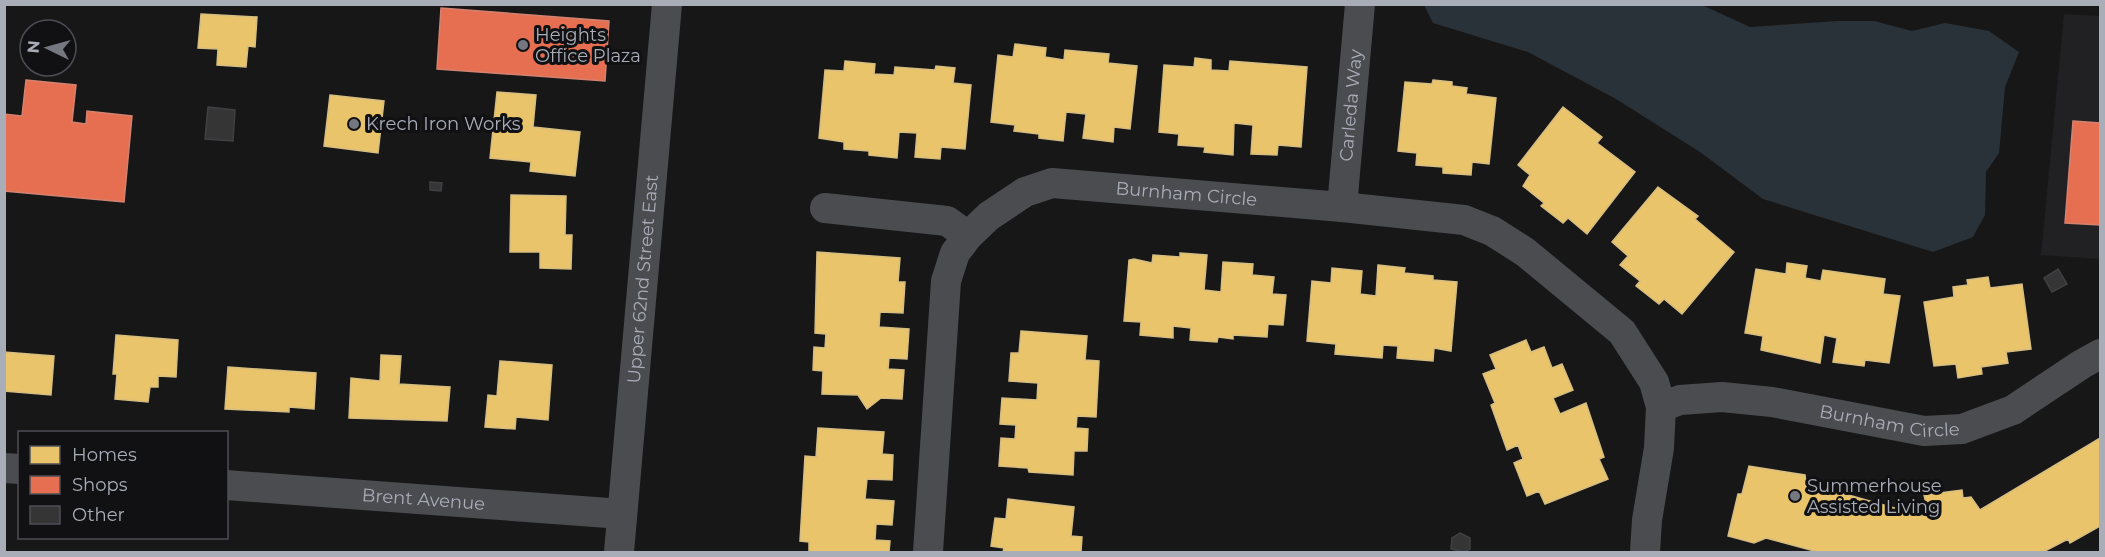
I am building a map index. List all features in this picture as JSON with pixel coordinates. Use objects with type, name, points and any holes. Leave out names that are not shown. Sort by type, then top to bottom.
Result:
[{"type":"street","name":"Upper 62nd Street East","points":[[619,552],[667,4]]},
{"type":"street","name":"Carleda Way","points":[[1342,207],[1360,4]]},
{"type":"street","name":"Burnham Circle","points":[[928,552],[946,281],[955,253],[989,216],[1026,192],[1052,183],[1342,207],[1464,220],[1492,231],[1526,252],[1622,332],[1654,382],[1661,407],[1659,448],[1647,520],[1645,552]]},
{"type":"street","points":[[825,208],[947,221],[968,237]]},
{"type":"street","name":"Burnham Circle","points":[[1661,407],[1680,400],[1722,397],[1772,402],[1924,431],[1962,429],[2013,410],[2100,354]]},
{"type":"street","name":"Brent Avenue","points":[[228,485],[622,514]]},
{"type":"shaded area","points":[[1424,5],[1702,5],[1750,27],[1874,21],[1912,31],[1945,23],[1989,31],[2019,52],[2005,87],[1999,153],[1986,172],[1985,215],[1973,237],[1933,252],[1763,199],[1700,152],[1616,99],[1528,52],[1433,23]]},
{"type":"shaded area","points":[[2064,14],[2100,16],[2100,259],[2041,255]]},
{"type":"building: Homes","points":[[201,14],[257,17],[255,47],[248,46],[246,67],[217,65],[218,49],[198,48]]},
{"type":"building: Homes","points":[[1015,44],[1046,48],[1045,57],[1064,60],[1065,50],[1109,54],[1108,63],[1137,66],[1130,129],[1114,127],[1113,142],[1083,138],[1086,114],[1066,112],[1063,141],[1039,138],[1039,134],[1014,131],[1015,125],[991,122],[998,55],[1013,57]]},
{"type":"building: Homes","points":[[1195,58],[1211,60],[1211,70],[1229,71],[1230,61],[1307,67],[1301,147],[1278,145],[1277,155],[1251,154],[1253,125],[1234,123],[1233,155],[1204,152],[1205,147],[1178,145],[1179,134],[1159,132],[1164,65],[1194,67]]},
{"type":"building: Homes","points":[[845,61],[875,64],[874,74],[894,75],[895,67],[935,70],[936,66],[955,68],[953,83],[971,85],[965,149],[941,147],[940,159],[915,157],[917,133],[899,132],[897,158],[869,155],[869,151],[844,149],[844,142],[819,138],[825,70],[844,71]]},
{"type":"building: Homes","points":[[1433,80],[1452,82],[1452,86],[1467,88],[1466,94],[1496,98],[1489,164],[1472,162],[1471,175],[1443,173],[1443,167],[1416,165],[1417,153],[1398,151],[1405,82],[1432,84]]},
{"type":"building: Homes","points":[[497,92],[536,95],[533,127],[580,132],[575,176],[530,171],[531,162],[490,158]]},
{"type":"building: Homes","name":"Krech Iron Works","points":[[330,95],[384,101],[378,153],[324,146]]},
{"type":"building: Homes","points":[[1563,107],[1602,137],[1597,143],[1635,172],[1587,234],[1568,218],[1563,223],[1541,206],[1544,203],[1523,186],[1530,175],[1518,165]]},
{"type":"building: Homes","points":[[1658,187],[1698,216],[1695,219],[1734,252],[1682,314],[1664,299],[1659,304],[1636,286],[1640,281],[1620,265],[1628,256],[1612,242]]},
{"type":"building: Homes","points":[[511,195],[566,196],[565,235],[572,235],[571,269],[540,268],[540,252],[510,252]]},
{"type":"building: Homes","points":[[817,252],[900,258],[898,282],[905,282],[903,313],[880,312],[879,327],[909,329],[907,359],[889,358],[888,369],[904,370],[902,399],[881,398],[867,409],[858,395],[822,394],[823,371],[813,370],[814,347],[825,348],[826,334],[815,333]]},
{"type":"building: Homes","points":[[1180,253],[1207,255],[1204,290],[1221,292],[1223,262],[1253,264],[1252,275],[1274,277],[1272,294],[1286,295],[1283,325],[1268,324],[1267,337],[1233,335],[1233,339],[1218,337],[1217,342],[1190,340],[1191,328],[1173,326],[1173,338],[1140,335],[1141,322],[1124,321],[1129,260],[1152,263],[1153,255],[1180,257]]},
{"type":"building: Homes","points":[[1787,263],[1807,266],[1805,278],[1821,281],[1823,270],[1885,279],[1883,294],[1900,296],[1889,363],[1865,360],[1864,366],[1833,362],[1837,338],[1824,335],[1820,363],[1761,350],[1763,336],[1745,333],[1756,269],[1786,274]]},
{"type":"building: Homes","points":[[1378,265],[1405,268],[1404,273],[1433,276],[1433,280],[1457,282],[1451,351],[1434,348],[1433,361],[1397,358],[1398,346],[1383,345],[1382,358],[1335,354],[1336,344],[1307,341],[1312,281],[1331,283],[1332,268],[1362,271],[1360,294],[1376,296]]},
{"type":"building: Homes","points":[[1988,277],[1990,288],[2022,284],[2031,349],[2006,352],[2008,363],[1981,367],[1982,374],[1958,378],[1956,364],[1934,366],[1924,302],[1954,297],[1953,287],[1968,285],[1967,280]]},
{"type":"building: Homes","points":[[1021,331],[1087,336],[1085,360],[1099,361],[1096,417],[1077,416],[1076,428],[1088,429],[1087,451],[1074,451],[1073,475],[1029,472],[1028,468],[999,466],[1001,438],[1015,439],[1016,425],[1000,424],[1002,398],[1037,400],[1038,383],[1009,381],[1011,353],[1019,353]]},
{"type":"building: Homes","points":[[116,335],[178,340],[176,377],[158,376],[158,387],[150,387],[148,402],[115,399],[117,374],[113,374]]},
{"type":"building: Homes","points":[[1526,340],[1531,352],[1544,347],[1552,368],[1562,364],[1573,390],[1553,398],[1560,414],[1586,403],[1604,457],[1599,459],[1608,479],[1545,504],[1539,491],[1527,496],[1514,463],[1523,459],[1518,445],[1507,450],[1491,405],[1495,403],[1483,374],[1496,369],[1490,355]]},
{"type":"building: Homes","points":[[4,352],[54,356],[51,395],[4,391]]},
{"type":"building: Homes","points":[[381,355],[401,356],[399,384],[450,387],[447,421],[349,418],[351,378],[380,381]]},
{"type":"building: Homes","points":[[500,361],[552,365],[548,420],[516,417],[515,429],[485,427],[488,395],[497,396]]},
{"type":"building: Homes","points":[[228,367],[316,373],[314,409],[289,407],[289,412],[225,409]]},
{"type":"building: Homes","points":[[818,428],[884,432],[882,454],[893,455],[892,480],[867,479],[865,499],[894,501],[892,525],[876,524],[875,540],[890,541],[889,552],[809,552],[809,542],[800,541],[805,456],[816,457]]},
{"type":"building: Homes","name":"Summerhouse Assisted Living","points":[[2100,438],[2100,526],[2070,543],[2068,539],[2043,552],[1818,552],[1766,538],[1754,543],[1728,536],[1738,494],[1742,494],[1749,466],[1805,475],[1806,483],[1923,516],[1926,504],[1924,495],[1962,490],[1963,498],[1971,497],[1980,510]]},
{"type":"building: Homes","points":[[1008,499],[1074,507],[1071,536],[1082,537],[1081,552],[1003,552],[1004,548],[991,546],[995,518],[1006,519]]},
{"type":"building: Shops","name":"Heights Office Plaza","points":[[441,8],[609,21],[605,81],[437,69]]},
{"type":"building: Shops","points":[[26,80],[76,85],[72,122],[86,124],[87,111],[132,116],[124,202],[4,191],[4,114],[22,116]]},
{"type":"building: Shops","points":[[2073,121],[2100,123],[2100,225],[2065,223]]},
{"type":"building: Other","points":[[208,107],[235,110],[233,141],[205,139]]},
{"type":"building: Other","points":[[430,182],[442,183],[441,191],[430,190]]},
{"type":"building: Other","points":[[2058,269],[2067,284],[2052,292],[2044,278]]},
{"type":"building: Other","points":[[1460,533],[1470,538],[1470,549],[1464,552],[1451,549],[1452,538]]},
{"type":"place","name":"Heights Office Plaza","points":[[523,45]]},
{"type":"place","name":"Krech Iron Works","points":[[354,124]]},
{"type":"place","name":"Summerhouse Assisted Living","points":[[1795,496]]}]
